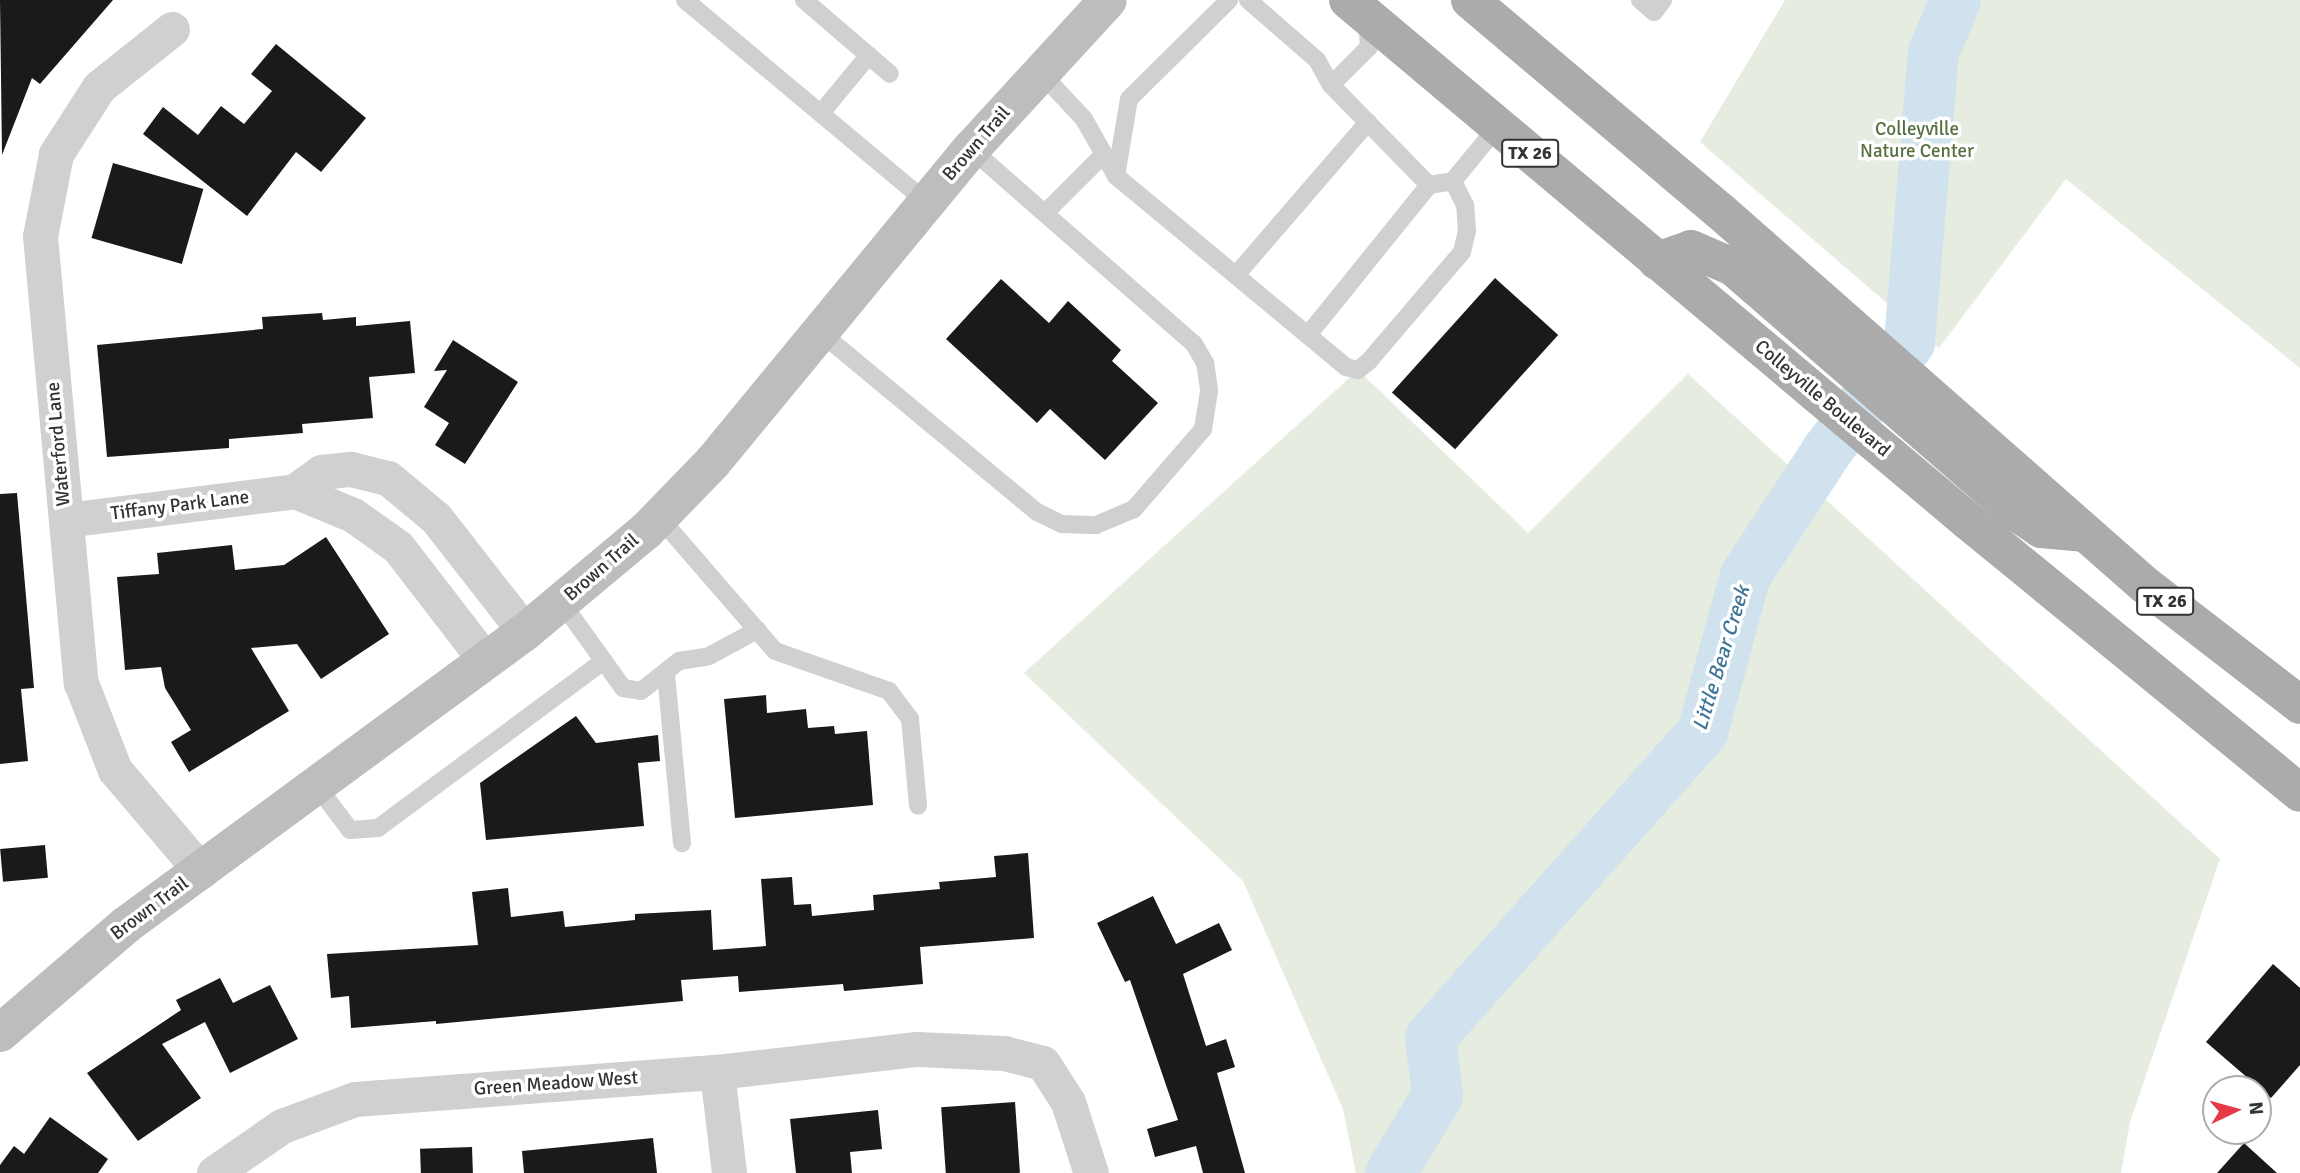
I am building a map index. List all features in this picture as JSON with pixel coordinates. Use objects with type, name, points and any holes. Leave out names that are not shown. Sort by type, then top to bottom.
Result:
[{"type":"main road","name":"TX 26","points":[[1470,0],[1750,259],[2037,490],[2145,585],[2300,705]]},
{"type":"main road","name":"Colleyville Boulevard","points":[[1357,9],[1985,535],[2300,793]]},
{"type":"main road","points":[[1657,261],[1691,249],[1750,259],[1803,332],[2041,529],[2086,533]]},
{"type":"street","name":"Brown Trail","points":[[0,1033],[105,942],[525,632],[659,517],[712,463],[971,149],[1108,0]]},
{"type":"street","name":"Waterford Lane","points":[[172,29],[99,87],[56,155],[40,236],[66,520],[86,696],[115,770],[201,871]]},
{"type":"street","name":"Tiffany Park Lane","points":[[66,520],[295,491],[321,472],[351,469],[388,478],[436,518],[525,632]]},
{"type":"street","name":"Tiffany Park Lane","points":[[295,491],[353,515],[397,547],[485,660]]},
{"type":"street","name":"Green Meadow West","points":[[214,1173],[282,1126],[355,1099],[717,1072],[917,1049],[1004,1053],[1043,1063],[1068,1102],[1091,1173]]},
{"type":"street","points":[[717,1072],[729,1173]]},
{"type":"lane","points":[[685,0],[927,202]]},
{"type":"lane","points":[[804,0],[890,74]]},
{"type":"lane","points":[[1116,176],[1129,99],[1228,0]]},
{"type":"lane","points":[[1248,0],[1317,60],[1331,85],[1429,185]]},
{"type":"lane","points":[[1640,0],[1654,12],[1664,0]]},
{"type":"lane","points":[[1331,85],[1369,47],[1357,9]]},
{"type":"lane","points":[[821,113],[869,55]]},
{"type":"lane","points":[[1040,72],[1084,119],[1116,176],[1346,367],[1358,370],[1369,361],[1462,252],[1467,231],[1465,205],[1453,181]]},
{"type":"lane","points":[[1236,275],[1368,122]]},
{"type":"lane","points":[[1308,335],[1429,185],[1453,181],[1498,126]]},
{"type":"lane","points":[[820,332],[1037,512],[1062,524],[1080,526],[1117,520],[1134,509],[1203,429],[1210,406],[1205,363],[1194,344],[971,149]]},
{"type":"lane","points":[[1045,213],[1104,155]]},
{"type":"lane","points":[[659,517],[775,651],[889,691],[910,719],[918,806]]},
{"type":"lane","points":[[562,603],[623,688],[641,691],[666,674],[679,661],[709,656],[757,630]]},
{"type":"lane","points":[[317,786],[350,830],[378,828],[604,661]]},
{"type":"lane","points":[[666,674],[682,844]]},
{"type":"green space","name":"Colleyville Nature Center","points":[[1785,0],[2300,0],[2300,368],[2066,179],[1939,348],[1700,142]]},
{"type":"green space","points":[[1358,370],[1528,533],[1688,374],[2220,859],[2130,1122],[2121,1173],[1356,1173],[1343,1109],[1243,881],[1024,673]]},
{"type":"building","points":[[0,0],[113,0],[40,84],[32,78],[2,155]]},
{"type":"building","points":[[276,44],[366,118],[321,172],[296,152],[247,216],[143,134],[163,107],[198,135],[221,106],[244,124],[272,91],[251,74]]},
{"type":"building","points":[[113,163],[203,189],[182,264],[92,238]]},
{"type":"building","points":[[1495,278],[1558,335],[1455,449],[1392,392]]},
{"type":"building","points":[[1001,279],[1049,323],[1068,301],[1121,350],[1112,361],[1158,403],[1105,460],[1050,409],[1037,423],[946,339]]},
{"type":"building","points":[[322,313],[323,320],[356,317],[356,326],[410,321],[415,373],[369,377],[373,418],[302,424],[303,433],[229,439],[229,448],[107,457],[97,345],[263,329],[262,317]]},
{"type":"building","points":[[453,340],[518,382],[465,464],[435,445],[449,423],[424,407],[447,370],[434,371]]},
{"type":"building","points":[[17,493],[34,688],[21,689],[28,761],[0,764],[0,494]]},
{"type":"building","points":[[326,537],[389,634],[321,679],[297,644],[251,648],[289,711],[189,772],[171,742],[191,730],[165,688],[161,667],[125,670],[117,577],[159,574],[157,553],[232,545],[235,570],[284,565]]},
{"type":"building","points":[[766,695],[767,713],[806,709],[808,728],[834,726],[835,734],[867,731],[873,805],[735,818],[724,699]]},
{"type":"building","points":[[576,716],[596,743],[658,735],[660,761],[638,763],[644,826],[486,840],[480,783]]},
{"type":"building","points":[[45,845],[48,878],[3,882],[0,849]]},
{"type":"building","points":[[1028,853],[1034,938],[920,947],[923,984],[844,991],[843,984],[739,992],[738,976],[681,980],[683,1001],[436,1024],[436,1021],[351,1028],[349,996],[331,998],[327,954],[478,945],[472,892],[508,888],[511,917],[563,911],[565,927],[635,920],[635,914],[711,910],[713,950],[766,946],[761,879],[792,877],[794,905],[811,904],[812,916],[874,910],[873,895],[940,889],[939,882],[996,877],[994,856]]},
{"type":"building","points":[[1153,896],[1176,944],[1219,923],[1232,950],[1183,974],[1206,1046],[1226,1039],[1235,1067],[1217,1073],[1245,1173],[1203,1173],[1196,1146],[1155,1157],[1147,1129],[1178,1120],[1130,980],[1125,982],[1097,923]]},
{"type":"building","points":[[2273,964],[2300,988],[2300,1065],[2272,1097],[2272,1075],[2244,1075],[2206,1042]]},
{"type":"building","points":[[220,978],[233,1003],[270,985],[298,1039],[230,1073],[205,1022],[162,1044],[201,1098],[138,1141],[87,1073],[181,1010],[176,1000]]},
{"type":"building","points":[[1015,1102],[1020,1173],[946,1173],[941,1107]]},
{"type":"building","points":[[878,1110],[882,1149],[850,1152],[852,1173],[796,1173],[790,1119]]},
{"type":"building","points":[[50,1117],[108,1159],[98,1173],[0,1173],[0,1165],[14,1146],[24,1154]]},
{"type":"building","points":[[653,1138],[657,1173],[524,1173],[522,1151]]},
{"type":"building","points":[[2242,1145],[2246,1145],[2277,1173],[2217,1173]]},
{"type":"building","points":[[472,1147],[473,1173],[421,1173],[420,1149]]},
{"type":"waterway","name":"Little Bear Creek","points":[[1390,1173],[1437,1095],[1430,1037],[1702,732],[1745,575],[1826,451],[1909,342],[1933,52],[1955,0]]}]
